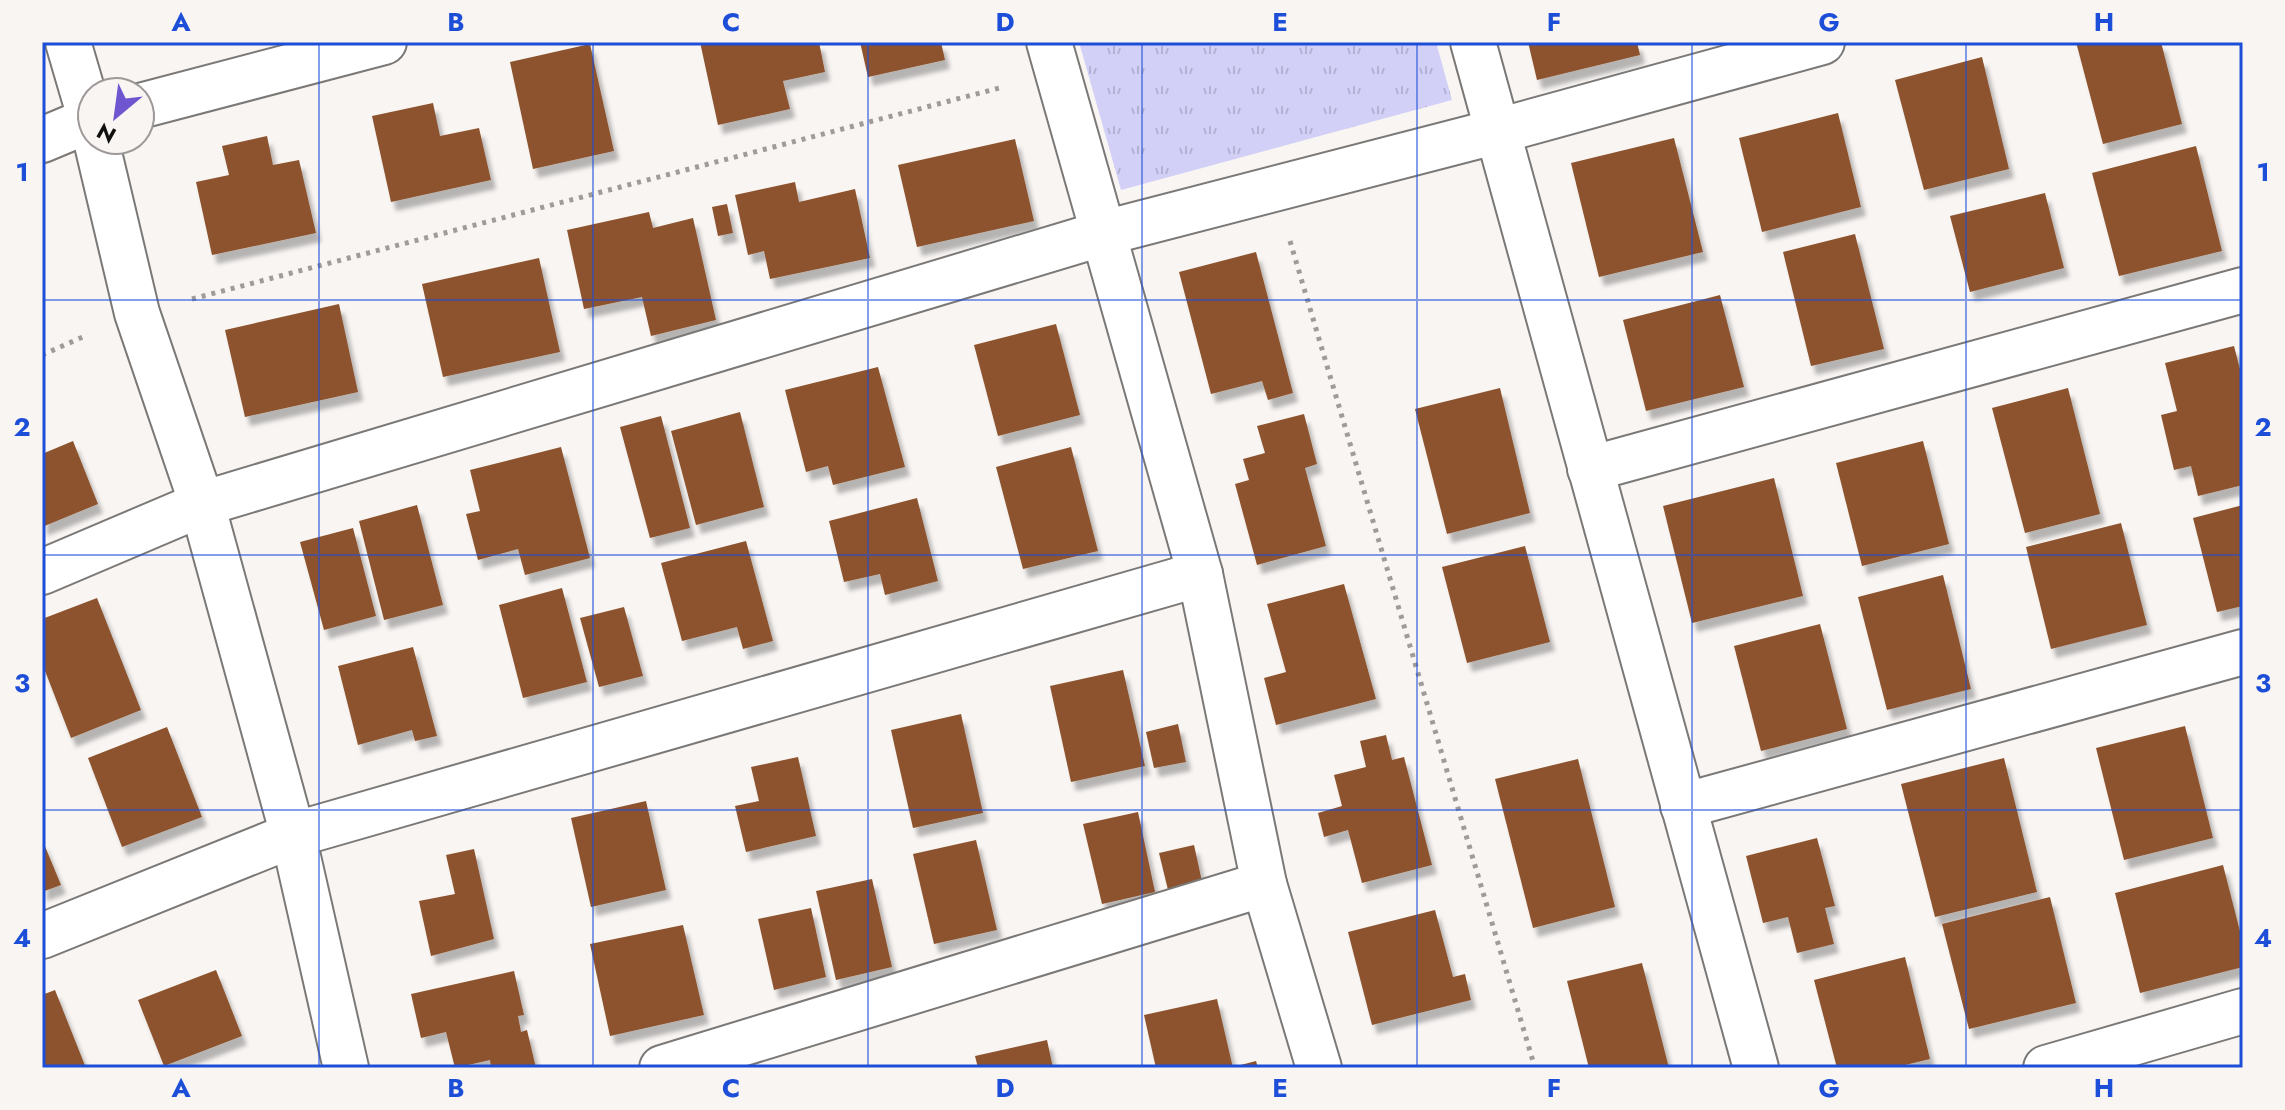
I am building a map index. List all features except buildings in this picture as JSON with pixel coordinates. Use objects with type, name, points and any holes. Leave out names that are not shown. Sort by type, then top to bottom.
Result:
[{"type":"street","points":[[68,42],[78,76]]},
{"type":"street","points":[[156,102],[384,42]]},
{"type":"street","points":[[1473,42],[1756,1068]]},
{"type":"street","points":[[42,572],[202,504],[1104,233],[1498,131],[1822,42]]},
{"type":"street","points":[[1053,58],[1200,574],[1264,884],[1319,1068]]},
{"type":"street","points":[[42,140],[76,130]]},
{"type":"street","points":[[100,156],[137,313],[202,504],[293,835],[346,1068]]},
{"type":"street","points":[[1590,469],[2243,290]]},
{"type":"street","points":[[42,936],[293,835],[1200,574]]},
{"type":"street","points":[[1683,806],[2243,652]]},
{"type":"street","points":[[662,1068],[1264,884]]},
{"type":"street","points":[[2046,1068],[2243,1011]]},
{"type":"path","points":[[42,355],[137,313],[1053,58]]},
{"type":"path","points":[[1274,187],[1535,1068]]},
{"type":"green space","points":[[1079,42],[1436,42],[1452,100],[1121,190]]}]
